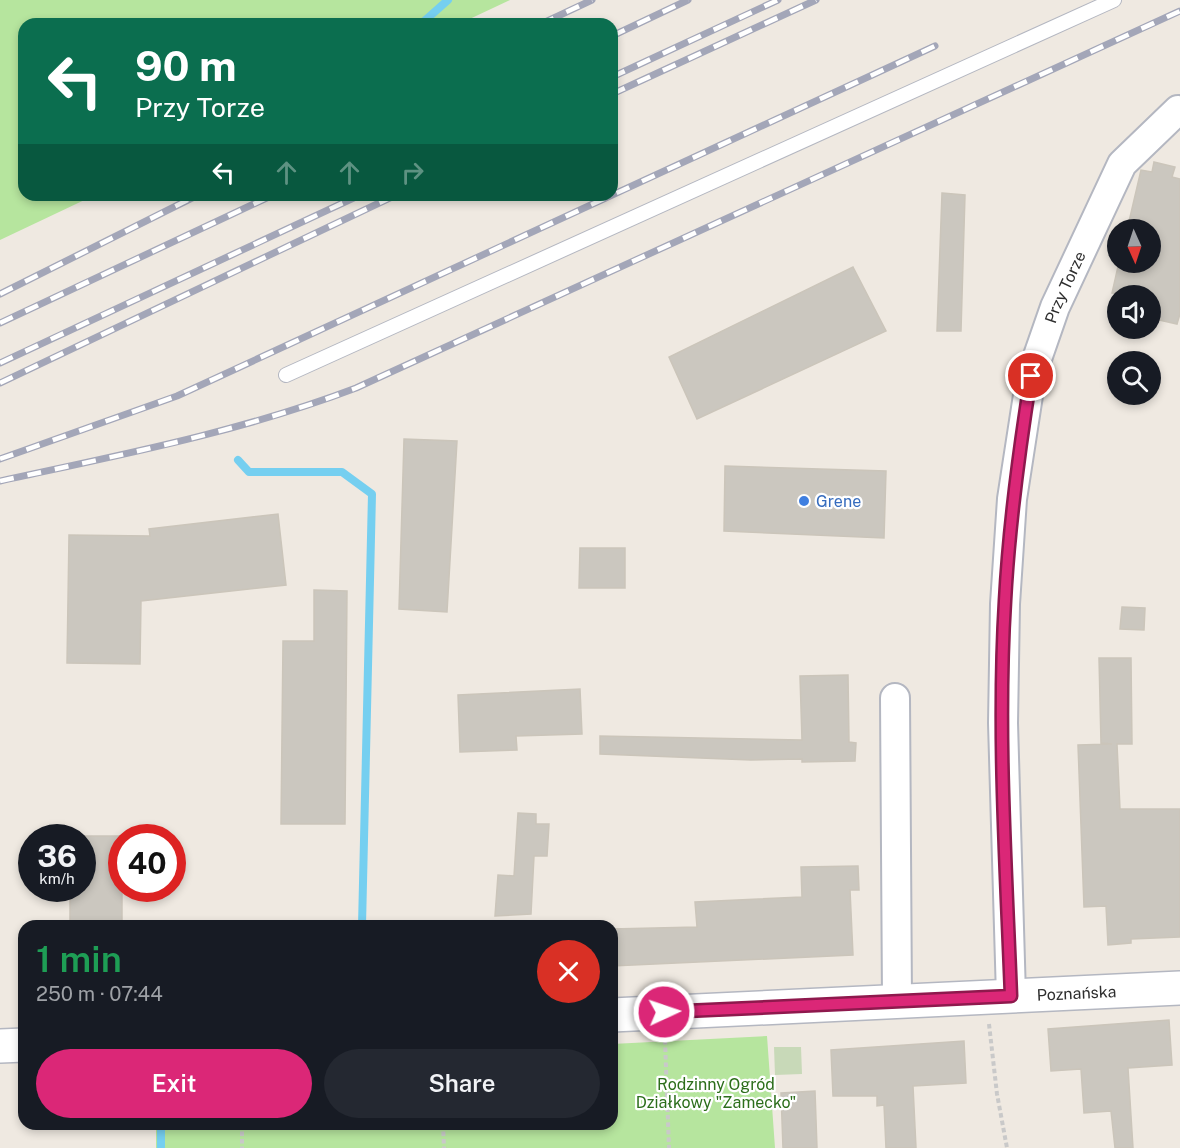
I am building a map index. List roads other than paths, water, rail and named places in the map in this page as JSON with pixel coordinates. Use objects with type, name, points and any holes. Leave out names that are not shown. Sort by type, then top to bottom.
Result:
[{"type":"street","name":"Przy Torze","points":[[999,997],[1005,604],[1012,499],[1031,376],[1055,307],[1122,164],[1178,110]]},
{"type":"street","points":[[895,698],[897,1000]]},
{"type":"street","name":"Poznańska","points":[[618,1015],[1180,988]]},
{"type":"street","points":[[0,1046],[18,1045]]},
{"type":"lane","points":[[286,375],[1114,0]]},
{"type":"waterway","points":[[428,18],[448,0]]},
{"type":"waterway","points":[[238,460],[249,472],[342,472],[372,494],[362,920]]},
{"type":"waterway","points":[[161,1130],[161,1148]]},
{"type":"railway","points":[[554,18],[592,0]]},
{"type":"railway","points":[[618,33],[688,0]]},
{"type":"railway","points":[[618,74],[778,0]]},
{"type":"railway","points":[[618,91],[816,0]]},
{"type":"railway","points":[[0,481],[224,430],[312,404],[356,388],[1180,11]]},
{"type":"railway","points":[[618,192],[935,46]]},
{"type":"railway","points":[[0,294],[186,201]]},
{"type":"railway","points":[[0,323],[260,201]]},
{"type":"railway","points":[[0,363],[347,201]]},
{"type":"railway","points":[[0,383],[383,201]]},
{"type":"railway","points":[[0,459],[177,396],[599,201]]},
{"type":"place","name":"Grene","points":[[804,501]]},
{"type":"park label","name":"Rodzinny Ogród Działkowy \"Zamecko\"","points":[[716,1093]]}]
